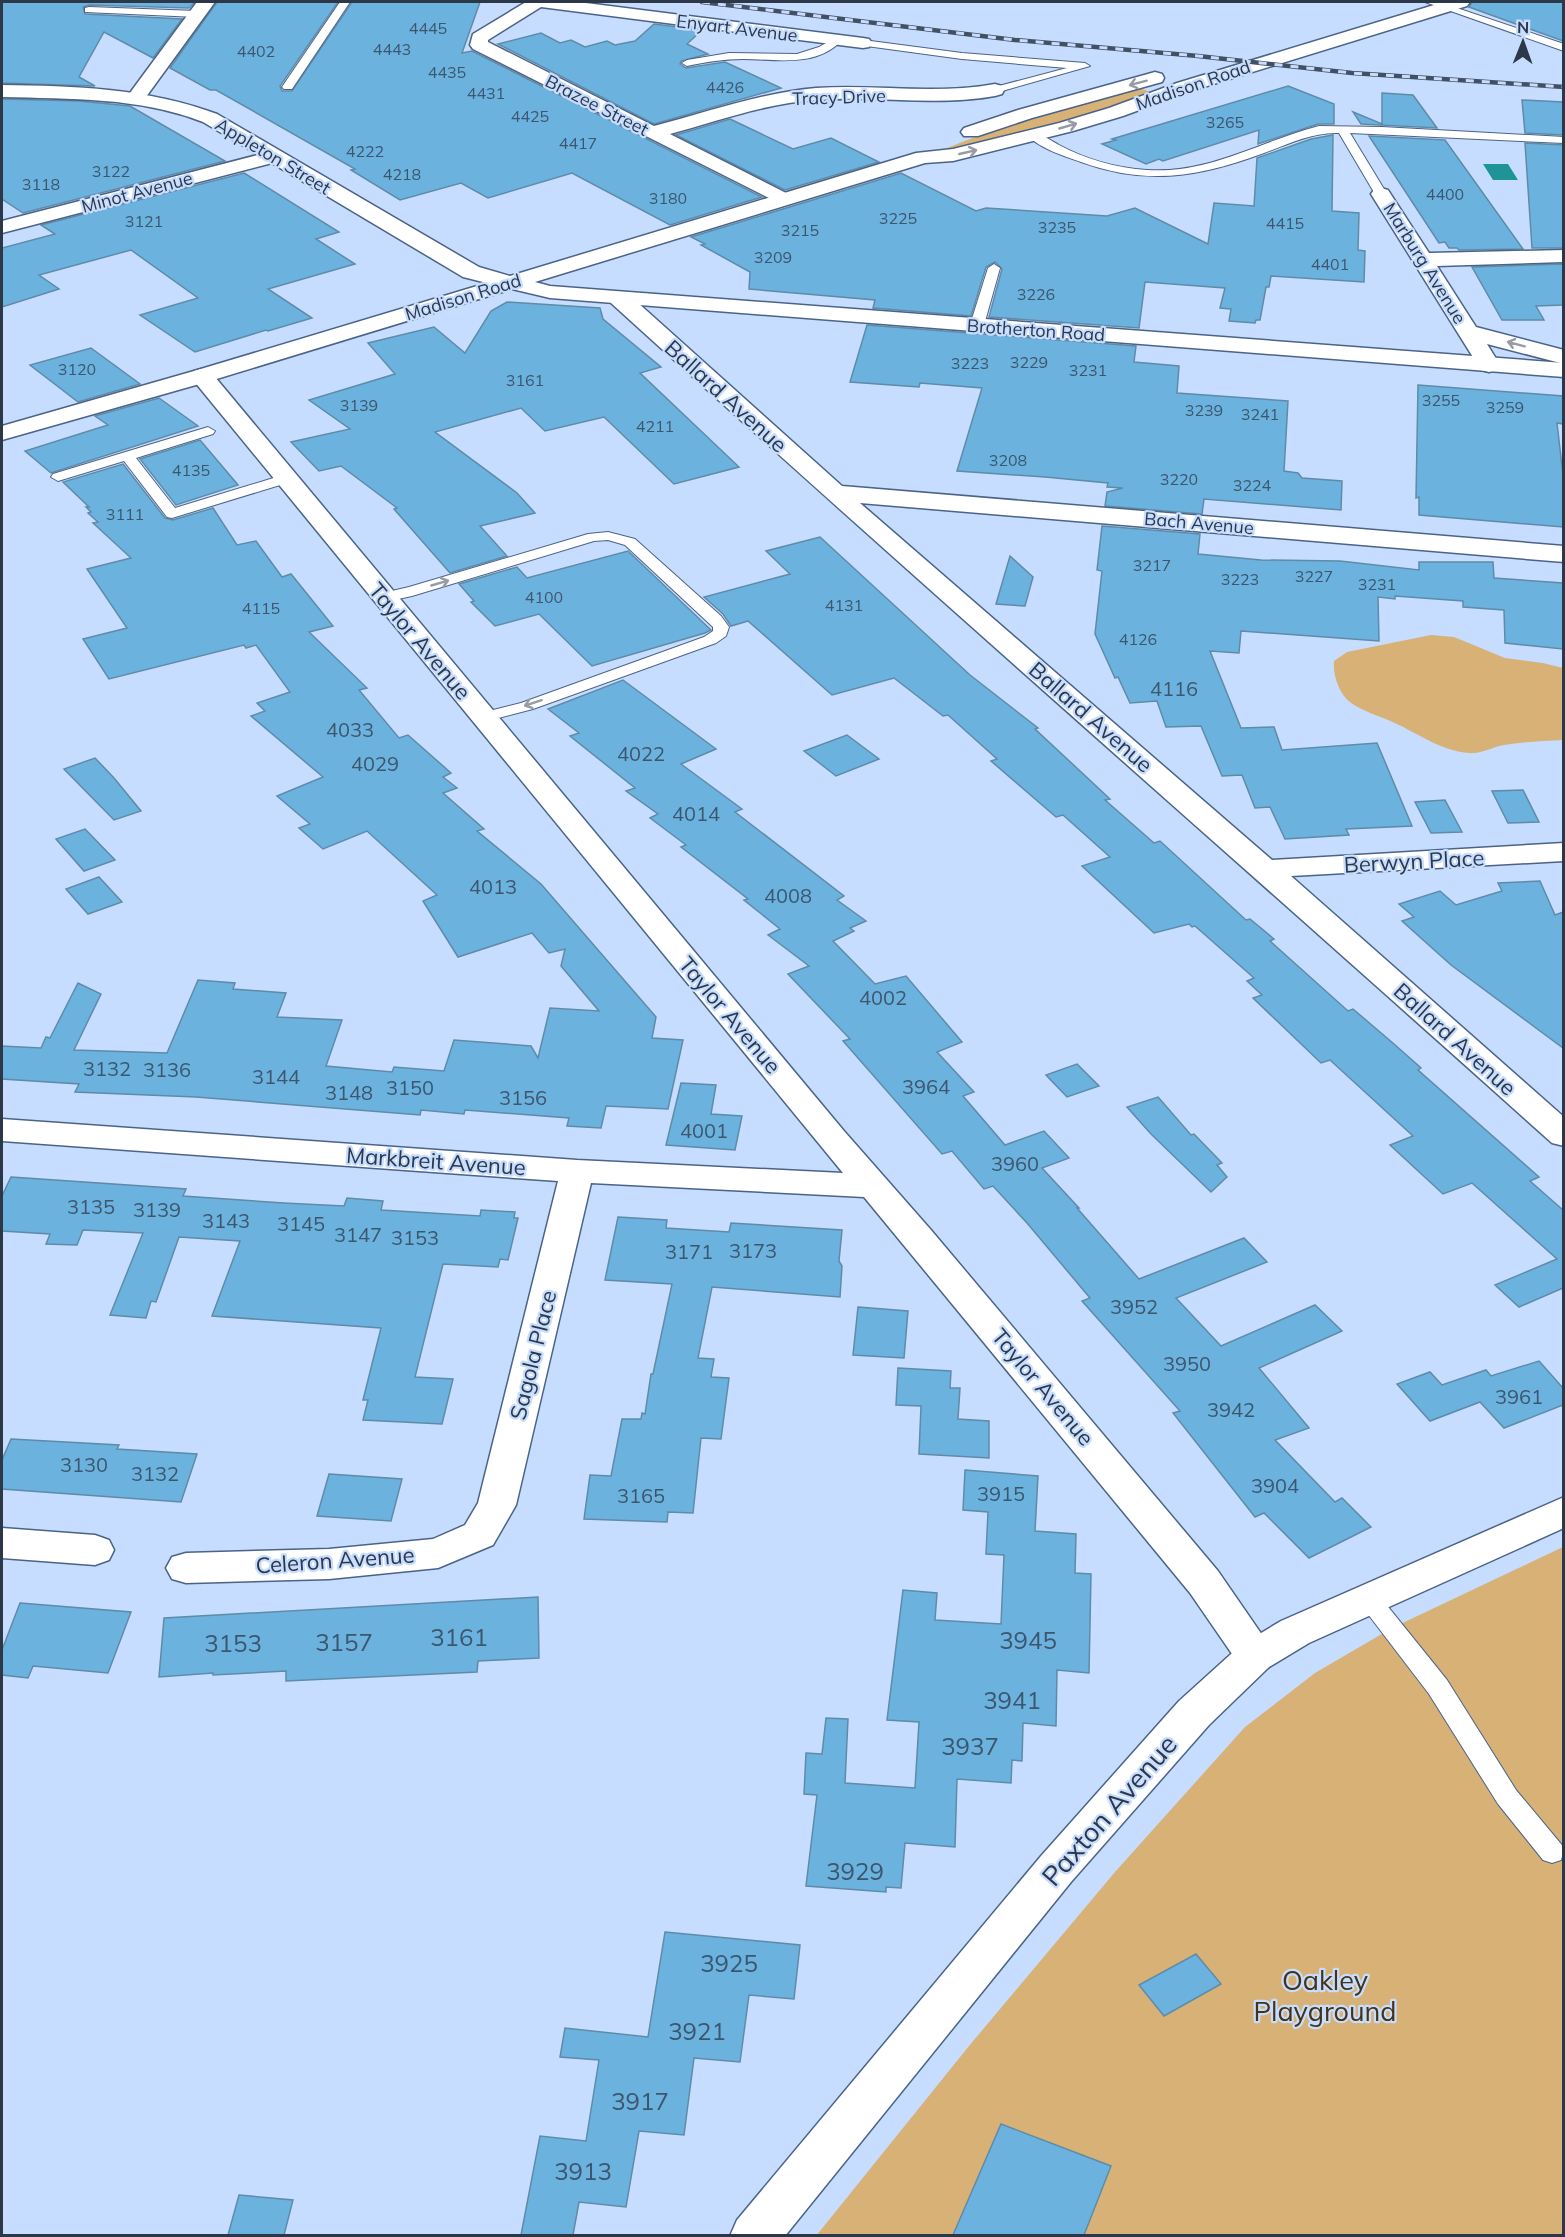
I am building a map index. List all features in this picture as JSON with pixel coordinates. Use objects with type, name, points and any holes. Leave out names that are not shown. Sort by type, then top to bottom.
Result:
[{"type":"street","name":"Enyart Avenue","points":[[539,2],[863,44]]},
{"type":"street","name":"Brazee Street","points":[[539,2],[479,38],[479,45],[783,199]]},
{"type":"street","name":"Madison Road","points":[[923,158],[933,146],[1025,114],[1180,72],[1414,2]]},
{"type":"street","name":"Madison Road","points":[[2,433],[202,376],[923,158],[953,155],[1034,136],[1116,112],[1184,87],[1445,3]]},
{"type":"street","points":[[136,97],[201,8]]},
{"type":"street","name":"Tracy Drive","points":[[652,133],[796,97],[845,93],[939,97],[995,90]]},
{"type":"street","name":"Appleton Street","points":[[2,91],[136,97],[186,108],[210,118],[471,272],[508,283]]},
{"type":"street","name":"Minot Avenue","points":[[2,227],[273,157]]},
{"type":"street","name":"Marburg Avenue","points":[[1381,194],[1489,365]]},
{"type":"street","points":[[608,253],[607,273],[619,298]]},
{"type":"street","points":[[1422,260],[1563,256]]},
{"type":"street","name":"Brotherton Road","points":[[508,283],[550,292],[619,298],[1563,370]]},
{"type":"street","name":"Ballard Avenue","points":[[619,298],[834,493],[1265,869],[1563,1135]]},
{"type":"street","name":"Marburg Avenue","points":[[1468,332],[1563,357]]},
{"type":"street","name":"Taylor Avenue","points":[[202,376],[871,1186],[919,1238],[1204,1582],[1255,1656]]},
{"type":"street","name":"Bach Avenue","points":[[834,493],[1563,554]]},
{"type":"street","name":"Berwyn Place","points":[[1265,869],[1563,852]]},
{"type":"street","name":"Markbreit Avenue","points":[[2,1130],[577,1171],[871,1186]]},
{"type":"street","name":"Sagola Place","points":[[479,1535],[496,1505],[577,1171]]},
{"type":"street","name":"Paxton Avenue","points":[[754,2235],[1056,1869],[1194,1713],[1255,1656],[1295,1632],[1563,1511]]},
{"type":"street","name":"Celeron Avenue","points":[[186,1568],[329,1564],[438,1553],[479,1535]]},
{"type":"street","points":[[2,1543],[95,1550]]},
{"type":"lane","points":[[288,87],[345,2]]},
{"type":"lane","points":[[1445,3],[1563,48]]},
{"type":"lane","points":[[88,10],[201,8]]},
{"type":"lane","points":[[687,63],[730,56],[782,60],[807,57],[824,51],[837,40]]},
{"type":"lane","points":[[863,44],[962,56],[1085,66],[995,90]]},
{"type":"lane","points":[[1034,136],[1064,152],[1123,171],[1177,173],[1222,165],[1319,129],[1563,140]]},
{"type":"lane","points":[[1342,129],[1381,194]]},
{"type":"lane","points":[[977,326],[994,268]]},
{"type":"lane","points":[[58,477],[208,430]]},
{"type":"lane","points":[[127,456],[172,514],[285,478]]},
{"type":"lane","points":[[384,597],[412,591],[593,537],[608,536],[630,542],[716,619],[721,627],[722,633],[711,640],[527,706],[483,717]]},
{"type":"lane","points":[[1369,1599],[1438,1687],[1507,1797],[1552,1852]]},
{"type":"green space","points":[[1140,88],[1150,92],[1126,102],[1052,125],[952,150],[947,148],[1042,114]]},
{"type":"green space","points":[[1431,635],[1454,637],[1505,658],[1563,668],[1563,740],[1499,746],[1476,753],[1457,751],[1364,710],[1344,696],[1336,679],[1334,661],[1347,652]]},
{"type":"green space","name":"Oakley Playground","points":[[1563,1547],[1563,2235],[816,2236],[969,2046],[1115,1872],[1245,1727],[1315,1673],[1392,1628]]},
{"type":"shaded area","points":[[1483,164],[1508,164],[1518,180],[1493,180]]},
{"type":"building","points":[[2,2],[195,2],[189,8],[89,5],[83,7],[85,14],[182,19],[153,58],[104,32],[79,77],[95,86],[2,83]]},
{"type":"building","points":[[217,2],[338,2],[280,86],[282,91],[292,91],[352,2],[480,2],[462,53],[472,51],[762,197],[670,225],[572,173],[488,198],[461,183],[400,200],[351,170],[355,169],[216,90],[210,90],[170,68]]},
{"type":"building","points":[[1472,2],[1563,2],[1563,41],[1469,7]]},
{"type":"building","points":[[654,24],[702,30],[687,44],[708,54],[681,61],[680,64],[686,68],[725,62],[781,88],[654,124],[498,44],[541,33],[560,43],[571,40],[585,47],[607,41],[615,45],[635,41]]},
{"type":"building","points":[[1288,86],[1334,104],[1334,124],[1318,124],[1258,144],[1259,130],[1163,161],[1159,159],[1146,164],[1102,144],[1116,140],[1112,139]]},
{"type":"building","points":[[1382,93],[1413,95],[1437,128],[1361,124],[1353,112],[1382,124]]},
{"type":"building","points":[[2,99],[79,101],[130,106],[225,161],[23,213],[2,199]]},
{"type":"building","points":[[1522,100],[1563,102],[1563,135],[1525,133]]},
{"type":"building","points":[[730,119],[793,149],[831,138],[879,162],[785,190],[676,135]]},
{"type":"building","points":[[1333,135],[1332,211],[1359,213],[1358,250],[1365,251],[1364,282],[1271,276],[1269,287],[1266,287],[1260,320],[1256,320],[1255,323],[1229,321],[1231,309],[1220,308],[1225,288],[1145,282],[1139,328],[989,317],[1002,269],[995,262],[986,267],[971,316],[873,308],[875,300],[749,289],[750,272],[691,237],[901,173],[976,211],[986,208],[1107,216],[1135,208],[1208,244],[1214,203],[1254,206],[1257,158],[1311,139]]},
{"type":"building","points":[[1369,136],[1445,140],[1523,249],[1459,250],[1449,248],[1445,242],[1439,243]]},
{"type":"building","points":[[1525,143],[1563,145],[1563,248],[1532,248]]},
{"type":"building","points":[[244,173],[339,232],[316,239],[355,264],[268,289],[312,318],[195,352],[140,315],[198,298],[131,250],[39,275],[59,289],[2,307],[2,248],[55,234],[41,225]]},
{"type":"building","points":[[1563,264],[1563,305],[1536,306],[1544,320],[1502,320],[1472,267]]},
{"type":"building","points":[[507,302],[600,308],[603,319],[661,367],[640,373],[739,467],[674,484],[604,417],[545,431],[521,408],[435,432],[517,493],[535,513],[480,526],[507,556],[450,573],[394,509],[397,508],[341,466],[319,471],[291,442],[350,429],[309,400],[395,374],[368,343],[434,327],[465,353],[491,311]]},
{"type":"building","points":[[867,325],[1136,346],[1134,362],[1179,366],[1177,393],[1288,401],[1284,471],[1298,473],[1302,478],[1342,481],[1341,510],[1204,499],[1202,514],[1105,506],[1107,492],[1123,488],[1107,487],[1108,483],[957,471],[982,388],[920,383],[919,387],[850,382]]},
{"type":"building","points":[[91,348],[140,384],[78,402],[30,365]]},
{"type":"building","points":[[1418,385],[1563,396],[1563,424],[1557,423],[1563,475],[1563,527],[1419,515],[1419,497],[1416,498]]},
{"type":"building","points":[[159,398],[198,426],[51,473],[25,451],[108,425],[95,416]]},
{"type":"building","points":[[200,440],[238,485],[176,505],[140,459]]},
{"type":"building","points":[[123,464],[165,518],[173,520],[213,508],[237,545],[256,541],[282,577],[291,574],[333,626],[309,632],[367,688],[359,690],[399,738],[408,735],[451,773],[443,777],[457,788],[443,793],[484,829],[477,831],[541,884],[656,1017],[652,1038],[683,1040],[668,1109],[606,1106],[601,1128],[567,1126],[569,1118],[465,1110],[464,1114],[421,1110],[420,1115],[196,1097],[75,1092],[79,1084],[2,1079],[2,1046],[41,1048],[46,1037],[50,1038],[78,983],[101,994],[74,1050],[167,1053],[198,980],[235,983],[233,989],[286,993],[277,1017],[342,1020],[326,1066],[392,1072],[394,1067],[444,1071],[454,1040],[531,1046],[538,1058],[550,1008],[599,1011],[561,966],[565,949],[549,953],[532,933],[458,957],[423,901],[437,895],[367,831],[323,849],[299,828],[310,824],[277,796],[323,777],[251,716],[265,711],[257,703],[290,692],[256,645],[246,648],[244,645],[109,679],[83,639],[127,628],[87,569],[131,558],[93,523],[98,522],[88,513],[91,512],[86,507],[89,507],[63,482]]},
{"type":"building","points":[[1102,526],[1200,534],[1198,554],[1261,560],[1340,561],[1419,570],[1419,562],[1493,562],[1494,578],[1563,583],[1563,649],[1505,643],[1504,610],[1463,607],[1463,601],[1395,596],[1395,599],[1378,597],[1379,641],[1241,631],[1239,653],[1210,651],[1241,728],[1274,727],[1282,750],[1377,743],[1412,826],[1346,829],[1349,835],[1285,839],[1270,807],[1255,808],[1242,775],[1222,776],[1201,726],[1166,727],[1157,701],[1130,703],[1118,677],[1115,678],[1095,634],[1102,571],[1097,570]]},
{"type":"building","points":[[820,537],[970,675],[1038,728],[1035,729],[1110,799],[1105,800],[1154,843],[1160,841],[1246,920],[1250,919],[1274,939],[1270,941],[1348,1011],[1353,1009],[1394,1044],[1421,1068],[1418,1070],[1539,1177],[1530,1181],[1563,1210],[1563,1288],[1519,1307],[1495,1285],[1557,1259],[1472,1183],[1443,1194],[1390,1145],[1413,1136],[1330,1060],[1321,1063],[1253,998],[1262,995],[1247,981],[1254,978],[1195,926],[1192,927],[1189,924],[1154,933],[1082,866],[1110,857],[1063,815],[1056,817],[991,761],[997,759],[948,715],[943,716],[894,678],[832,695],[748,621],[731,626],[723,614],[704,597],[790,574],[766,551]]},
{"type":"building","points":[[628,551],[711,630],[592,666],[539,614],[495,626],[471,602],[474,601],[459,584],[517,567],[527,578]]},
{"type":"building","points":[[1010,556],[1033,577],[1025,606],[996,604]]},
{"type":"building","points":[[623,680],[716,749],[681,764],[742,809],[735,812],[844,896],[837,900],[866,921],[850,928],[854,931],[833,941],[875,984],[906,976],[962,1042],[937,1052],[974,1092],[963,1096],[1005,1145],[1044,1131],[1069,1158],[1042,1168],[1139,1279],[1244,1238],[1267,1262],[1176,1298],[1221,1346],[1315,1305],[1342,1331],[1259,1368],[1309,1428],[1275,1440],[1335,1502],[1342,1498],[1371,1527],[1309,1558],[1264,1513],[1255,1517],[1173,1413],[1180,1411],[1082,1301],[1090,1298],[1027,1223],[993,1186],[984,1189],[952,1151],[942,1154],[843,1041],[850,1039],[788,974],[809,966],[768,935],[780,929],[744,900],[748,899],[681,847],[686,845],[650,818],[658,814],[626,791],[635,788],[570,736],[579,733],[548,709]]},
{"type":"building","points":[[847,735],[879,759],[836,776],[804,751]]},
{"type":"building","points":[[95,758],[141,811],[114,820],[64,769]]},
{"type":"building","points":[[1523,790],[1539,822],[1508,823],[1492,791]]},
{"type":"building","points":[[1445,800],[1462,832],[1431,833],[1415,802]]},
{"type":"building","points":[[85,829],[115,860],[84,871],[56,839]]},
{"type":"building","points":[[99,877],[122,902],[88,914],[66,889]]},
{"type":"building","points":[[1540,881],[1555,915],[1563,912],[1563,1048],[1451,965],[1402,921],[1414,917],[1399,904],[1440,891],[1456,905],[1502,891],[1498,883]]},
{"type":"building","points":[[1077,1064],[1099,1086],[1067,1097],[1046,1075]]},
{"type":"building","points":[[681,1083],[716,1085],[711,1114],[742,1116],[735,1150],[666,1145]]},
{"type":"building","points":[[1158,1097],[1191,1135],[1194,1134],[1222,1163],[1217,1165],[1227,1177],[1211,1192],[1151,1134],[1127,1107]]},
{"type":"building","points":[[11,1177],[186,1189],[183,1196],[284,1203],[344,1206],[347,1198],[383,1201],[381,1210],[480,1216],[481,1210],[515,1212],[514,1218],[518,1218],[508,1260],[500,1259],[498,1267],[443,1264],[415,1377],[453,1379],[442,1424],[363,1420],[368,1400],[363,1400],[381,1328],[212,1316],[240,1241],[179,1237],[156,1302],[151,1301],[146,1318],[110,1315],[143,1233],[83,1230],[77,1245],[46,1244],[50,1234],[2,1231],[2,1196]]},
{"type":"building","points":[[618,1217],[667,1220],[666,1228],[729,1232],[731,1223],[842,1230],[839,1261],[842,1266],[840,1297],[712,1287],[698,1358],[714,1359],[711,1377],[729,1378],[721,1439],[701,1438],[693,1513],[668,1512],[667,1522],[584,1519],[590,1475],[611,1476],[622,1419],[641,1419],[642,1413],[645,1414],[651,1374],[653,1374],[672,1284],[605,1280]]},
{"type":"building","points":[[858,1307],[908,1311],[904,1358],[853,1355]]},
{"type":"building","points":[[1539,1361],[1563,1388],[1563,1405],[1504,1428],[1480,1402],[1430,1421],[1397,1384],[1430,1372],[1442,1385],[1486,1370],[1491,1376]]},
{"type":"building","points":[[898,1368],[951,1371],[950,1388],[960,1388],[958,1419],[989,1421],[989,1458],[919,1454],[921,1406],[896,1405]]},
{"type":"building","points":[[11,1439],[119,1445],[117,1449],[197,1454],[181,1502],[2,1489],[2,1460]]},
{"type":"building","points":[[965,1470],[1038,1476],[1035,1531],[1076,1534],[1075,1573],[1091,1574],[1089,1673],[1057,1670],[1056,1726],[1023,1723],[1022,1761],[1012,1760],[1011,1783],[957,1779],[955,1847],[905,1843],[901,1888],[886,1887],[886,1892],[806,1886],[817,1795],[804,1794],[806,1753],[822,1754],[826,1718],[848,1719],[845,1783],[915,1788],[919,1722],[887,1720],[903,1590],[937,1593],[935,1620],[1001,1624],[1004,1555],[986,1554],[988,1512],[963,1510]]},
{"type":"building","points":[[329,1474],[402,1479],[391,1521],[317,1516]]},
{"type":"building","points":[[538,1597],[539,1658],[478,1661],[477,1672],[286,1681],[286,1671],[159,1677],[164,1618]]},
{"type":"building","points":[[20,1603],[131,1612],[108,1673],[33,1666],[28,1678],[2,1675],[2,1650]]},
{"type":"building","points":[[665,1932],[800,1945],[794,1999],[749,1995],[740,2062],[694,2058],[684,2135],[639,2131],[626,2207],[579,2202],[573,2235],[521,2235],[540,2136],[586,2141],[599,2060],[560,2057],[565,2028],[648,2037]]},
{"type":"building","points":[[1196,1954],[1221,1984],[1164,2016],[1139,1985]]},
{"type":"building","points":[[1001,2124],[1111,2166],[1084,2235],[953,2235]]},
{"type":"building","points":[[239,2195],[293,2200],[284,2235],[228,2235]]},
{"type":"railway","points":[[702,2],[1015,40],[1198,56],[1352,73],[1564,87]]}]
